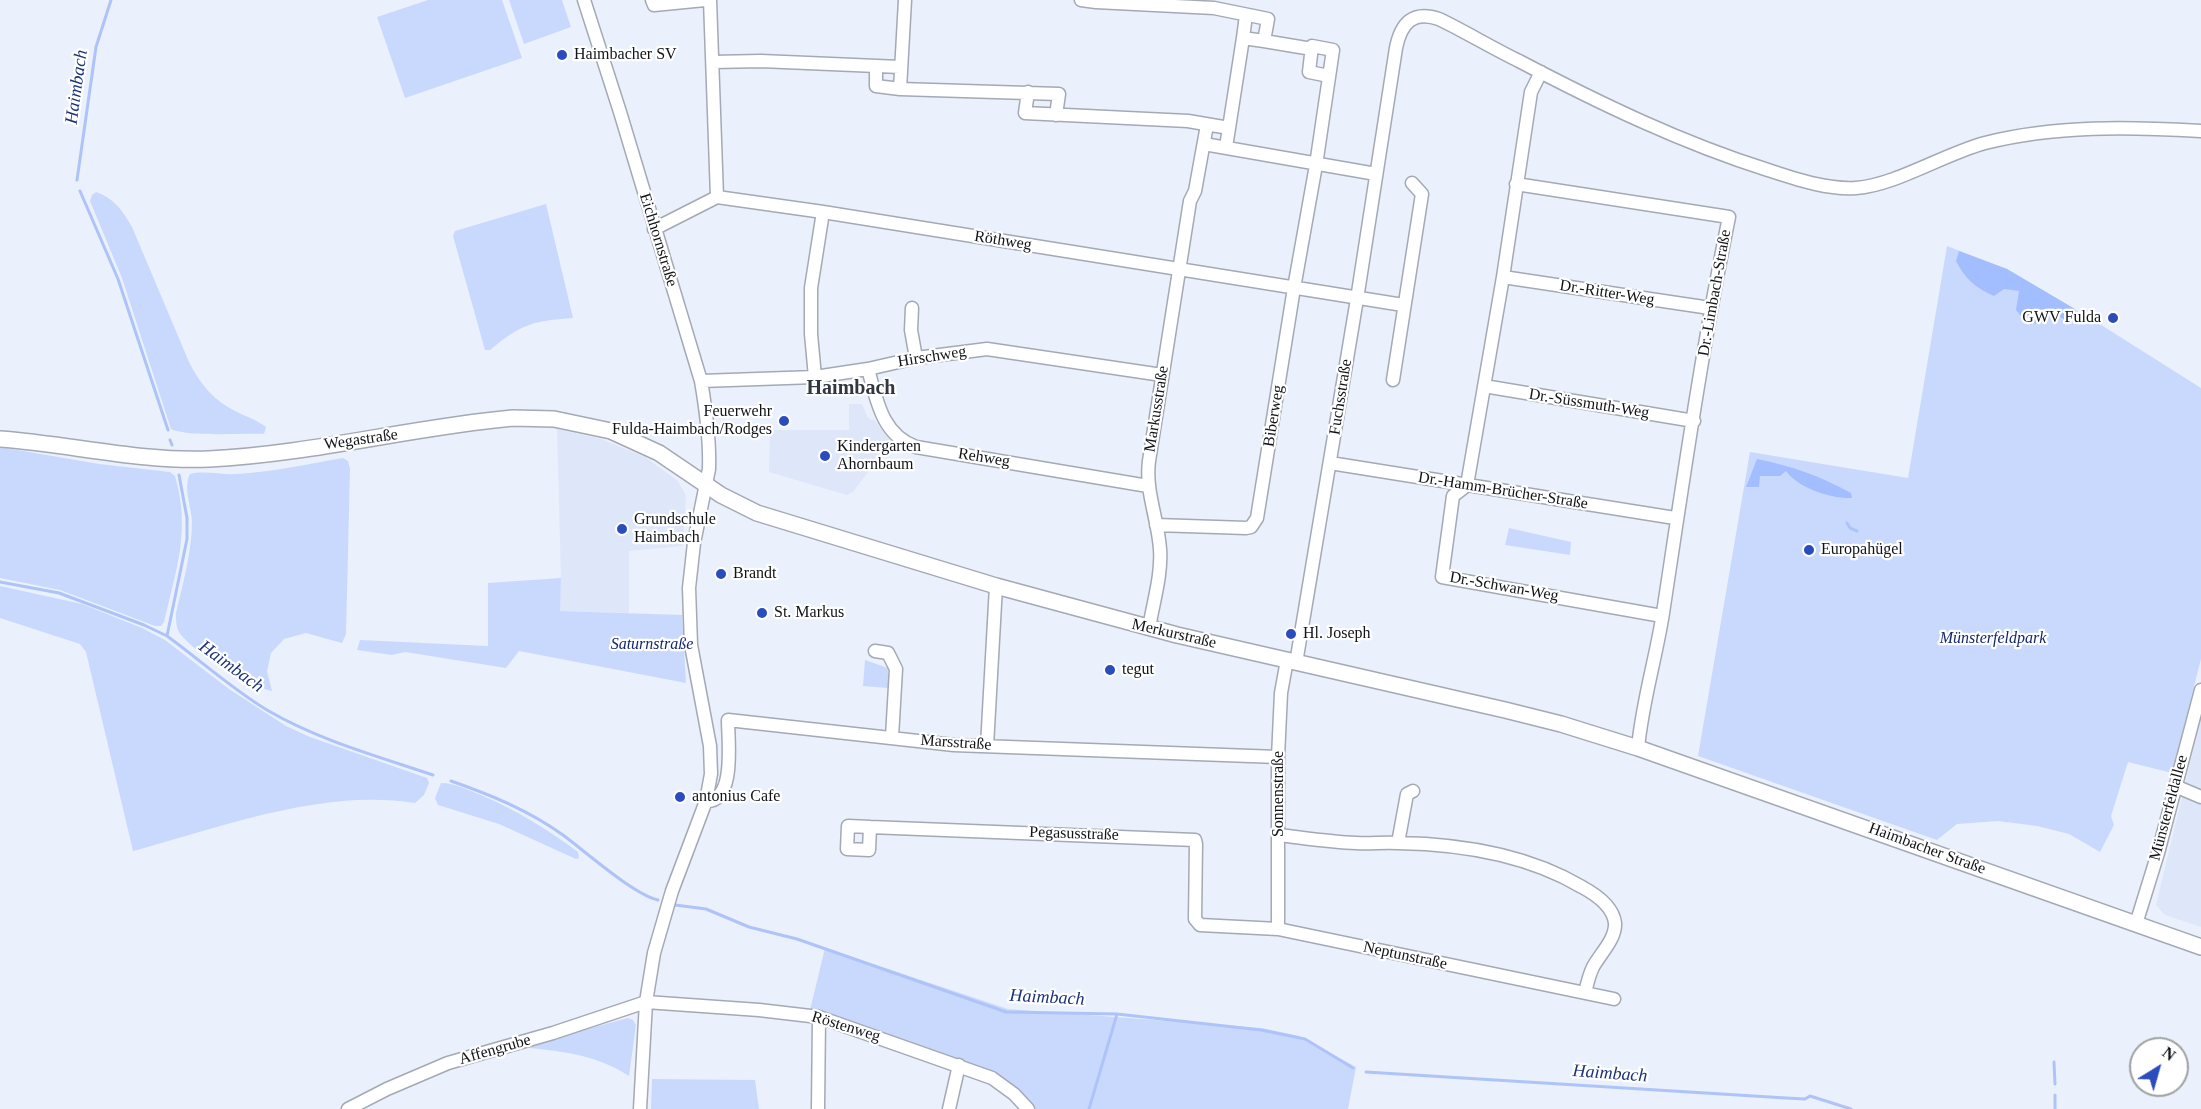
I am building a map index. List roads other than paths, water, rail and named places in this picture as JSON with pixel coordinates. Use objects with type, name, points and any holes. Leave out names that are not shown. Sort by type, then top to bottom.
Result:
[{"type":"main road","name":"Wegastraße","points":[[0,439],[152,456],[208,459],[374,438],[489,420],[554,419],[595,426],[629,437],[659,453],[706,485]]},
{"type":"main road","name":"Merkurstraße","points":[[706,485],[741,506],[771,518],[996,586],[1149,628],[1561,724],[1645,751]]},
{"type":"main road","name":"Haimbacher Straße","points":[[1645,751],[2201,947]]},
{"type":"street","name":"Eichhornstraße","points":[[584,0],[701,381],[706,405],[709,457],[706,485]]},
{"type":"street","points":[[652,0],[654,5],[705,0]]},
{"type":"street","points":[[654,229],[717,197],[710,0]]},
{"type":"street","points":[[900,89],[905,0]]},
{"type":"street","points":[[1081,0],[1214,8],[1268,19],[1264,41]]},
{"type":"street","points":[[1226,147],[1246,15]]},
{"type":"street","name":"Fuchsstraße","points":[[1292,662],[1330,463],[1397,39],[1401,30],[1412,19],[1429,16],[1439,19],[1540,72]]},
{"type":"street","points":[[1243,38],[1312,49],[1309,72],[1329,76]]},
{"type":"street","name":"Biberweg","points":[[1156,525],[1246,528],[1251,527],[1255,522],[1316,165],[1333,50],[1312,46],[1312,49]]},
{"type":"street","points":[[713,62],[761,60],[900,67]]},
{"type":"street","points":[[876,66],[876,86],[900,89],[1059,94],[1056,115]]},
{"type":"street","points":[[1467,485],[1503,277],[1531,92],[1540,72],[1713,151],[1786,176],[1841,188],[1866,187],[1966,149],[2023,136],[2106,128],[2201,131]]},
{"type":"street","points":[[1028,92],[1025,113],[1188,121],[1229,128]]},
{"type":"street","name":"Markusstraße","points":[[1149,628],[1160,563],[1156,525],[1148,486],[1149,461],[1190,201],[1195,191],[1207,125]]},
{"type":"street","points":[[1204,144],[1376,174]]},
{"type":"street","points":[[1393,380],[1422,194],[1412,183]]},
{"type":"street","name":"Dr.-Limbach-Straße","points":[[1516,184],[1729,217],[1710,309],[1694,421],[1676,518],[1645,751]]},
{"type":"street","name":"Röthweg","points":[[717,197],[824,212],[1403,305]]},
{"type":"street","points":[[815,377],[811,334],[811,288],[824,212]]},
{"type":"street","name":"Dr.-Ritter-Weg","points":[[1503,277],[1710,309]]},
{"type":"street","points":[[912,308],[911,330],[916,357]]},
{"type":"street","name":"Hirschweg","points":[[701,381],[815,377],[868,369],[916,357],[987,349],[1162,375]]},
{"type":"street","name":"Rehweg","points":[[868,369],[884,421],[893,434],[908,444],[1148,486]]},
{"type":"street","name":"Dr.-Süssmuth-Weg","points":[[1484,386],[1694,421]]},
{"type":"street","name":"Dr.-Hamm-Brücher-Straße","points":[[1330,463],[1676,518]]},
{"type":"street","points":[[640,1109],[646,1002],[658,933],[706,801],[711,774],[711,760],[691,645],[689,588],[694,543],[706,485]]},
{"type":"street","name":"Dr.-Schwan-Weg","points":[[1467,485],[1454,496],[1442,577],[1662,615]]},
{"type":"street","points":[[987,746],[996,586]]},
{"type":"street","points":[[875,651],[888,653],[896,669],[891,737]]},
{"type":"street","name":"Sonnenstraße","points":[[1278,929],[1278,757],[1281,693],[1292,662]]},
{"type":"street","name":"Münsterfeldallee","points":[[2136,924],[2158,853],[2201,690]]},
{"type":"street","name":"Marsstraße","points":[[706,801],[713,801],[718,797],[726,783],[728,720],[954,745],[1278,757]]},
{"type":"street","points":[[2175,786],[2201,797]]},
{"type":"street","points":[[1398,843],[1407,795],[1413,791]]},
{"type":"street","name":"Pegasusstraße","points":[[870,827],[1194,840],[1196,844],[1197,922]]},
{"type":"street","points":[[1279,835],[1358,843],[1441,845],[1491,853],[1538,866],[1569,879],[1592,892],[1606,905],[1615,922],[1614,932],[1593,967],[1585,993]]},
{"type":"street","name":"Neptunstraße","points":[[1197,922],[1206,926],[1278,929],[1614,999]]},
{"type":"street","name":"Röstenweg","points":[[646,1002],[819,1017],[992,1078],[1014,1094],[1028,1109]]},
{"type":"street","name":"Affengrube","points":[[348,1109],[396,1085],[448,1064],[554,1033],[646,1002]]},
{"type":"street","points":[[818,1109],[819,1017]]},
{"type":"street","points":[[949,1109],[959,1065]]},
{"type":"waterway","name":"Haimbach","points":[[77,180],[96,47],[111,0]]},
{"type":"waterway","name":"Haimbach","points":[[80,191],[118,279],[168,430]]},
{"type":"waterway","name":"Haimbach","points":[[170,440],[172,445]]},
{"type":"waterway","name":"Haimbach","points":[[179,475],[187,518],[187,539],[167,636],[241,693],[286,721],[348,747],[433,775]]},
{"type":"waterway","points":[[1847,523],[1850,528],[1857,531]]},
{"type":"waterway","points":[[0,582],[59,593],[167,636]]},
{"type":"waterway","name":"Haimbach","points":[[451,781],[495,798],[536,818],[563,835],[636,890],[658,900]]},
{"type":"waterway","name":"Haimbach","points":[[675,905],[706,909],[749,927],[797,939],[1006,1012],[1117,1014],[1261,1030],[1305,1039],[1353,1068]]},
{"type":"waterway","points":[[1089,1109],[1117,1014]]},
{"type":"waterway","points":[[2054,1062],[2055,1084]]},
{"type":"waterway","name":"Haimbach","points":[[1366,1072],[1786,1098],[1805,1099],[1810,1096],[1851,1109]]},
{"type":"waterway","points":[[2055,1095],[2055,1109]]},
{"type":"place","name":"Haimbacher SV","points":[[562,55]]},
{"type":"place","name":"GWV Fulda","points":[[2113,318]]},
{"type":"place","name":"Feuerwehr Fulda-Haimbach/Rodges","points":[[784,421]]},
{"type":"place","name":"Kindergarten Ahornbaum","points":[[825,456]]},
{"type":"place","name":"Grundschule Haimbach","points":[[622,529]]},
{"type":"place","name":"Europahügel","points":[[1809,550]]},
{"type":"place","name":"Brandt","points":[[721,574]]},
{"type":"place","name":"St. Markus","points":[[762,613]]},
{"type":"place","name":"Hl. Joseph","points":[[1291,634]]},
{"type":"place","name":"tegut","points":[[1110,670]]},
{"type":"place","name":"antonius Cafe","points":[[680,797]]},
{"type":"district","name":"Haimbach","points":[[851,389]]},
{"type":"park label","name":"Münsterfeldpark","points":[[1993,639]]},
{"type":"park label","name":"Saturnstraße","points":[[652,645]]}]
